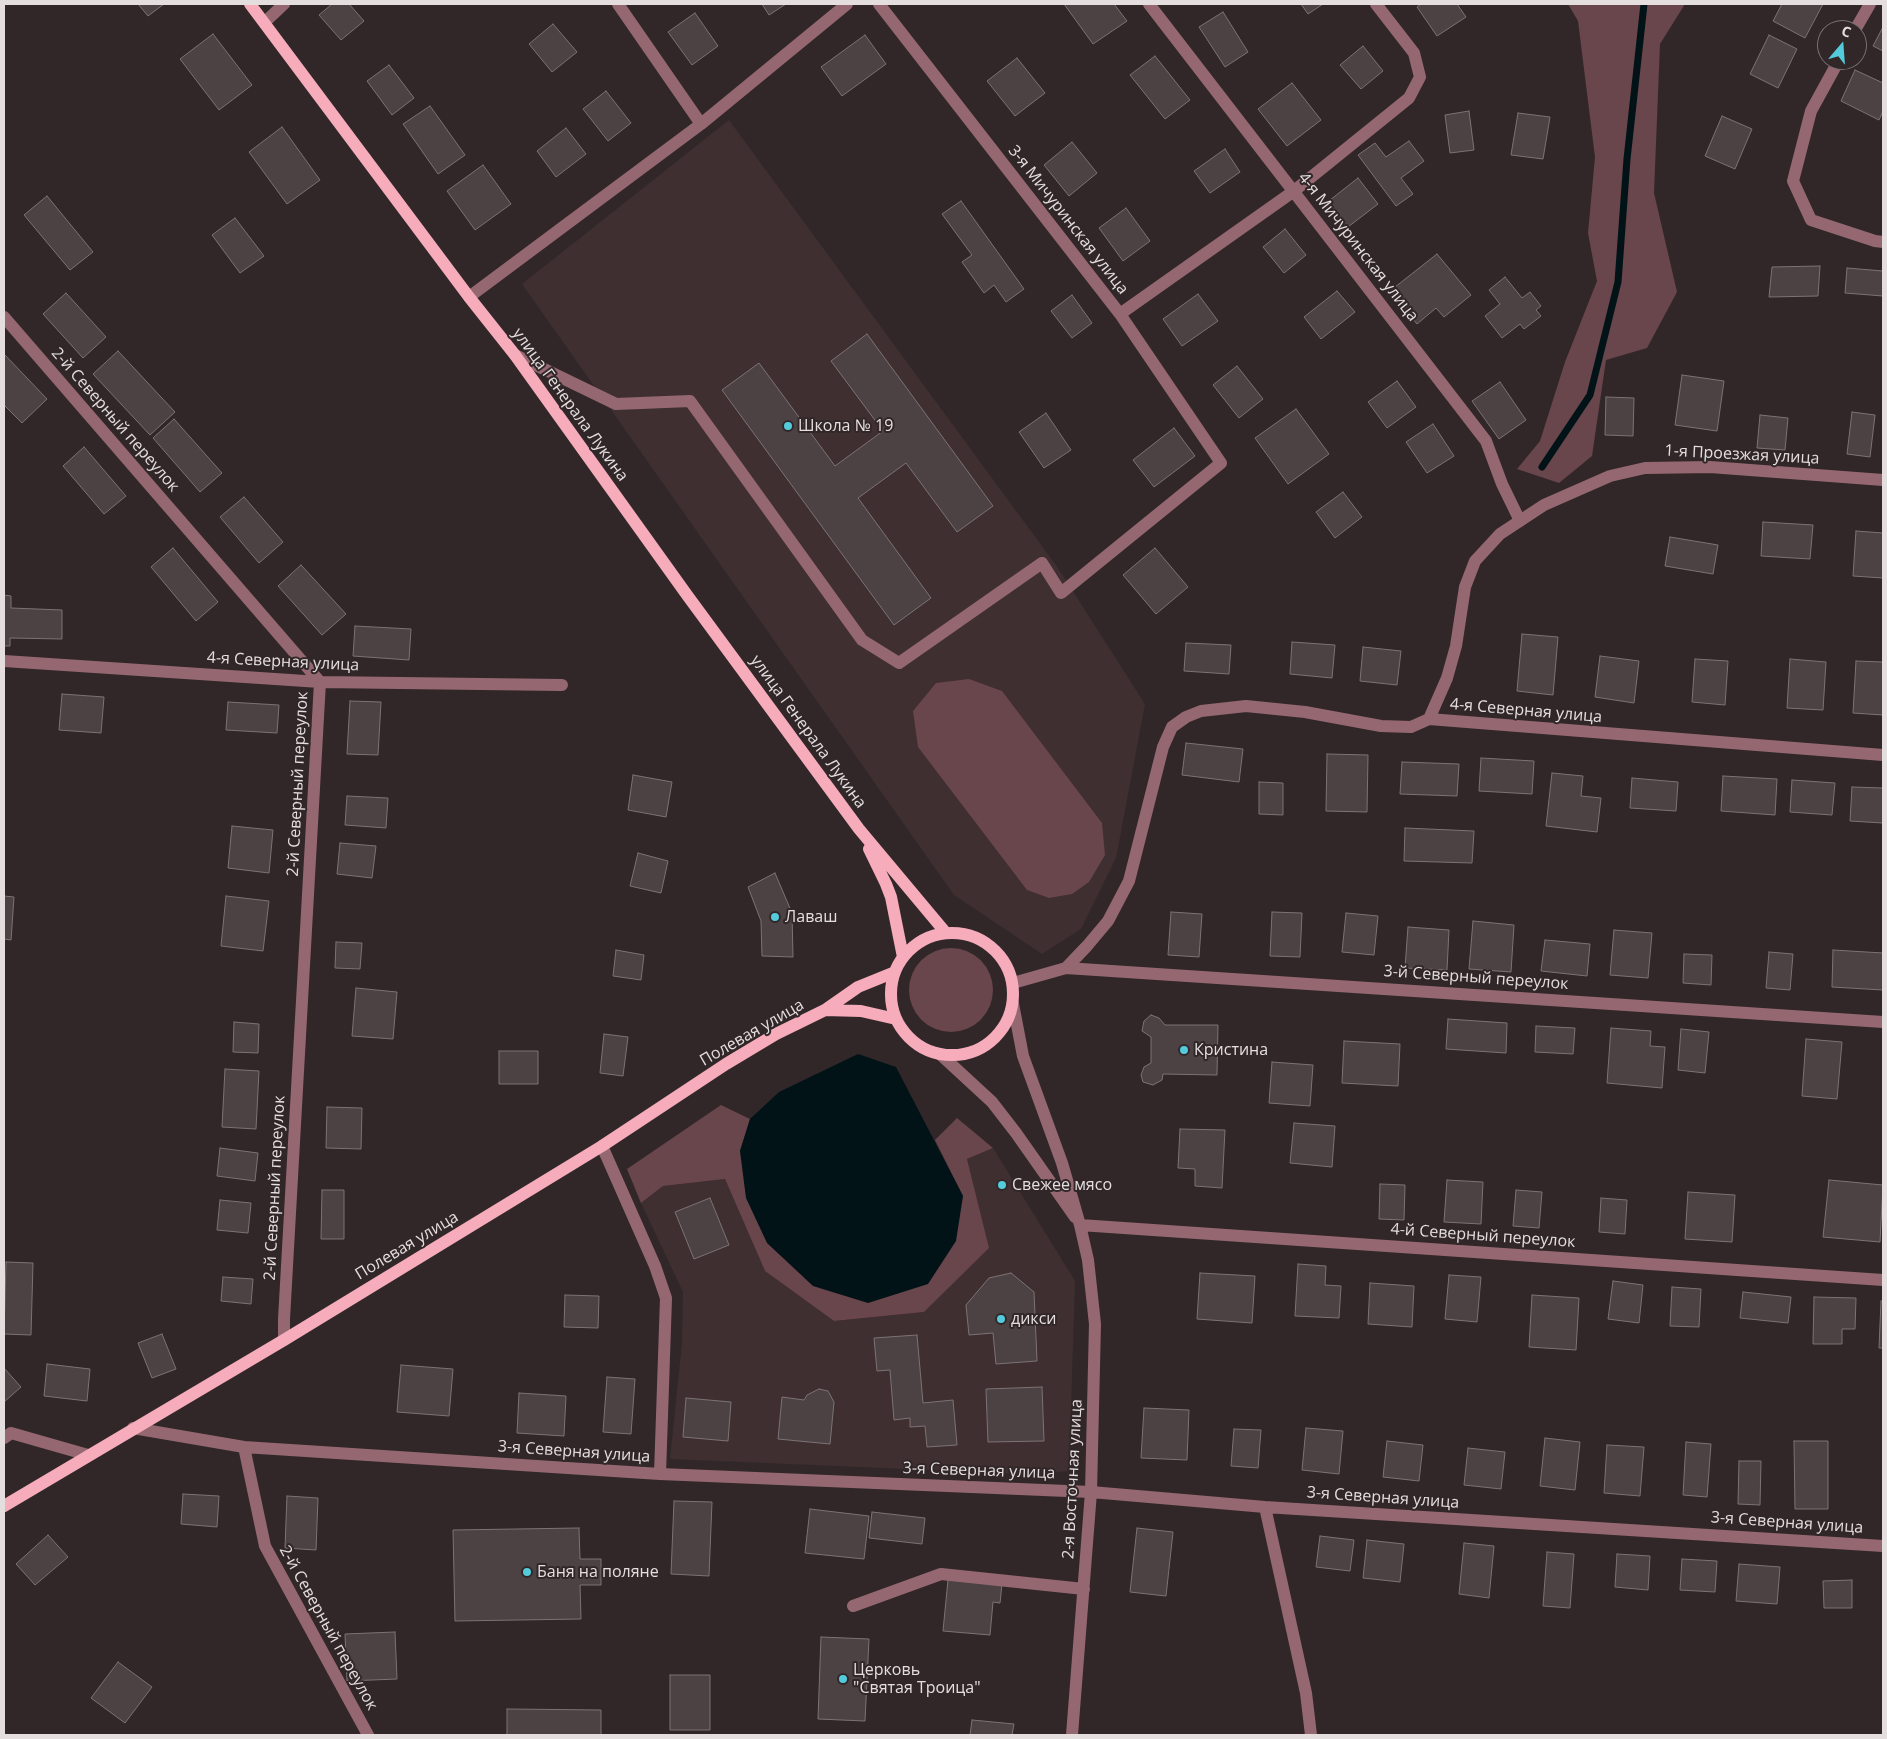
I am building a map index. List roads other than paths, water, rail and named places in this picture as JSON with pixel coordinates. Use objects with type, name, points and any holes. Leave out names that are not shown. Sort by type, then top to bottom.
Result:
[{"type":"main road","name":"улица Генерала Лукина","points":[[250,4],[469,296],[515,354],[687,595],[859,829],[946,933]]},
{"type":"main road","name":"улица Генерала Лукина","points":[[859,829],[891,897],[903,957]]},
{"type":"main road","points":[[946,933],[976,937],[1000,955],[1013,982],[1013,1004],[1007,1022],[995,1038],[979,1049],[960,1055],[940,1054],[914,1042],[896,1019],[891,996],[895,972],[903,957],[922,940],[946,933]]},
{"type":"main road","name":"Полевая улица","points":[[4,1506],[284,1340],[602,1146],[726,1064],[776,1034],[825,1010],[858,987],[895,972]]},
{"type":"main road","name":"Полевая улица","points":[[825,1010],[861,1011],[896,1019]]},
{"type":"street","points":[[265,22],[284,4]]},
{"type":"street","points":[[618,4],[701,124]]},
{"type":"street","points":[[469,296],[701,124],[847,4]]},
{"type":"street","name":"3-я Мичуринская улица","points":[[515,354],[616,404],[690,402],[862,640],[899,662],[1042,563],[1061,593],[1221,463],[1120,314],[879,4]]},
{"type":"street","name":"4-я Мичуринская улица","points":[[1149,4],[1486,440],[1502,484],[1520,520]]},
{"type":"street","points":[[1120,314],[1294,190],[1409,98],[1420,77],[1414,54],[1376,4]]},
{"type":"street","points":[[1861,20],[1870,4]]},
{"type":"street","points":[[1833,70],[1810,112],[1793,181],[1811,220],[1875,242],[1883,242]]},
{"type":"street","name":"2-й Северный переулок","points":[[4,317],[320,682],[284,1309],[284,1340]]},
{"type":"street","name":"1-я Проезжая улица","points":[[1429,719],[1446,678],[1456,646],[1465,587],[1475,560],[1500,534],[1544,505],[1596,481],[1645,468],[1710,467],[1883,480]]},
{"type":"street","name":"4-я Северная улица","points":[[4,660],[320,682],[562,685]]},
{"type":"street","name":"4-я Северная улица","points":[[1066,968],[1108,921],[1128,881],[1163,747],[1172,727],[1186,717],[1201,711],[1246,706],[1305,712],[1381,726],[1411,727],[1429,719],[1883,755]]},
{"type":"street","points":[[1013,982],[1066,968]]},
{"type":"street","name":"3-й Северный переулок","points":[[1066,968],[1883,1022]]},
{"type":"street","name":"2-я Восточная улица","points":[[1013,1004],[1022,1056],[1062,1163],[1080,1225],[1088,1260],[1096,1324],[1091,1492],[1072,1735]]},
{"type":"street","name":"2-я Восточная улица","points":[[940,1054],[992,1102],[1016,1132],[1080,1225]]},
{"type":"street","points":[[602,1146],[655,1266],[666,1298],[660,1474]]},
{"type":"street","name":"4-й Северный переулок","points":[[1080,1225],[1883,1280]]},
{"type":"street","name":"3-я Северная улица","points":[[134,1428],[244,1447],[660,1474],[1091,1492],[1265,1507],[1883,1546]]},
{"type":"street","points":[[4,1438],[11,1433],[88,1455]]},
{"type":"street","name":"2-й Северный переулок","points":[[244,1447],[265,1546],[368,1735]]},
{"type":"street","points":[[1265,1507],[1306,1694],[1311,1735]]},
{"type":"street","points":[[853,1606],[941,1574],[1084,1589]]},
{"type":"waterway","points":[[1542,467],[1590,395],[1618,282],[1627,159],[1644,4]]},
{"type":"place","name":"Школа № 19","points":[[788,426]]},
{"type":"place","name":"Лаваш","points":[[775,917]]},
{"type":"place","name":"Кристина","points":[[1184,1050]]},
{"type":"place","name":"Свежее мясо","points":[[1002,1185]]},
{"type":"place","name":"дикси","points":[[1001,1319]]},
{"type":"place","name":"Баня на поляне","points":[[527,1572]]},
{"type":"place","name":"Церковь \"Святая Троица\"","points":[[843,1679]]}]
